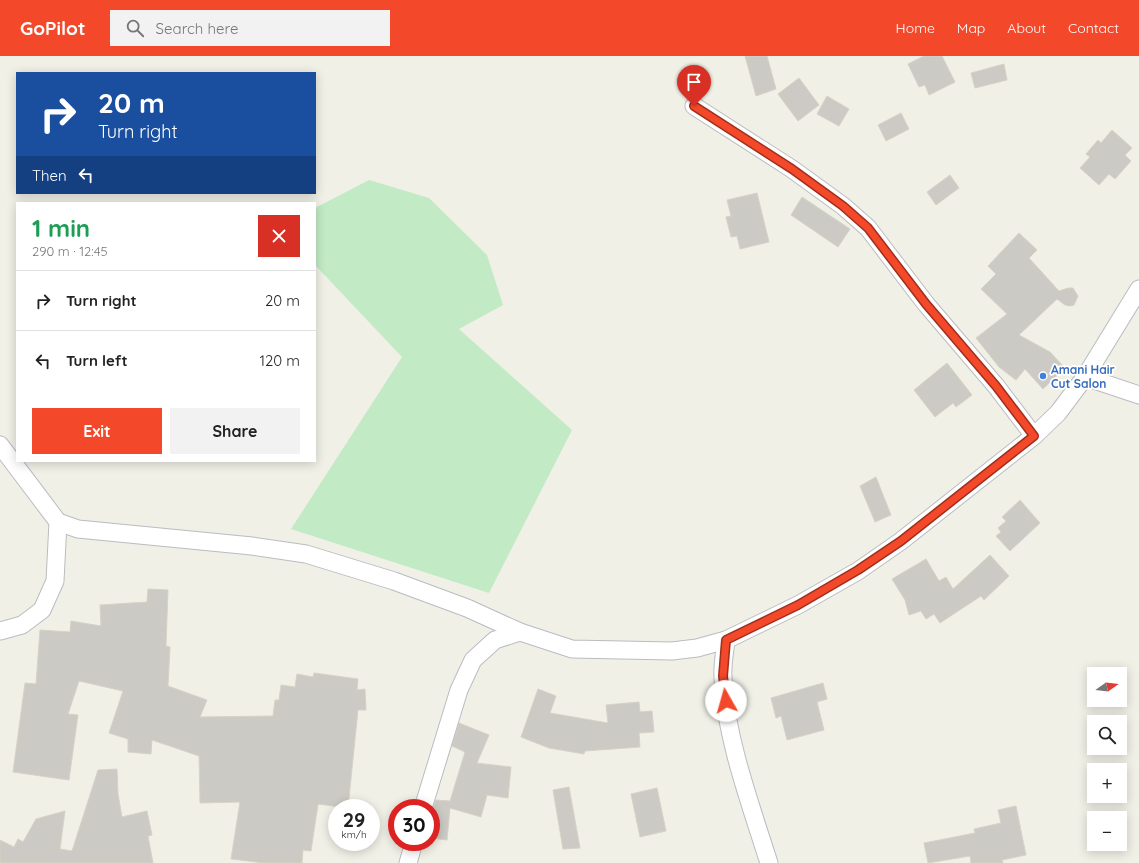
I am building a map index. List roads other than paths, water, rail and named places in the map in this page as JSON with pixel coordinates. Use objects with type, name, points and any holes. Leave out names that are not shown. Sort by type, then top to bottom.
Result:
[{"type":"street","points":[[694,106],[792,169],[843,206],[868,228],[926,304],[996,386],[1034,436]]},
{"type":"street","points":[[0,445],[58,522],[78,529],[252,546],[306,554],[394,581],[467,608],[520,632],[572,649],[672,651],[697,648],[726,640],[798,605],[858,570],[901,541],[1034,436],[1058,413],[1085,377],[1139,289]]},
{"type":"street","points":[[1085,377],[1139,395]]},
{"type":"street","points":[[0,631],[22,626],[42,610],[55,581],[58,522]]},
{"type":"street","points":[[426,799],[457,697],[473,660],[495,640],[520,632]]},
{"type":"street","points":[[726,640],[723,676],[728,714],[742,776],[769,863]]},
{"type":"street","points":[[408,863],[411,851]]},
{"type":"place","name":"Amani Hair Cut Salon","points":[[1043,376]]}]
